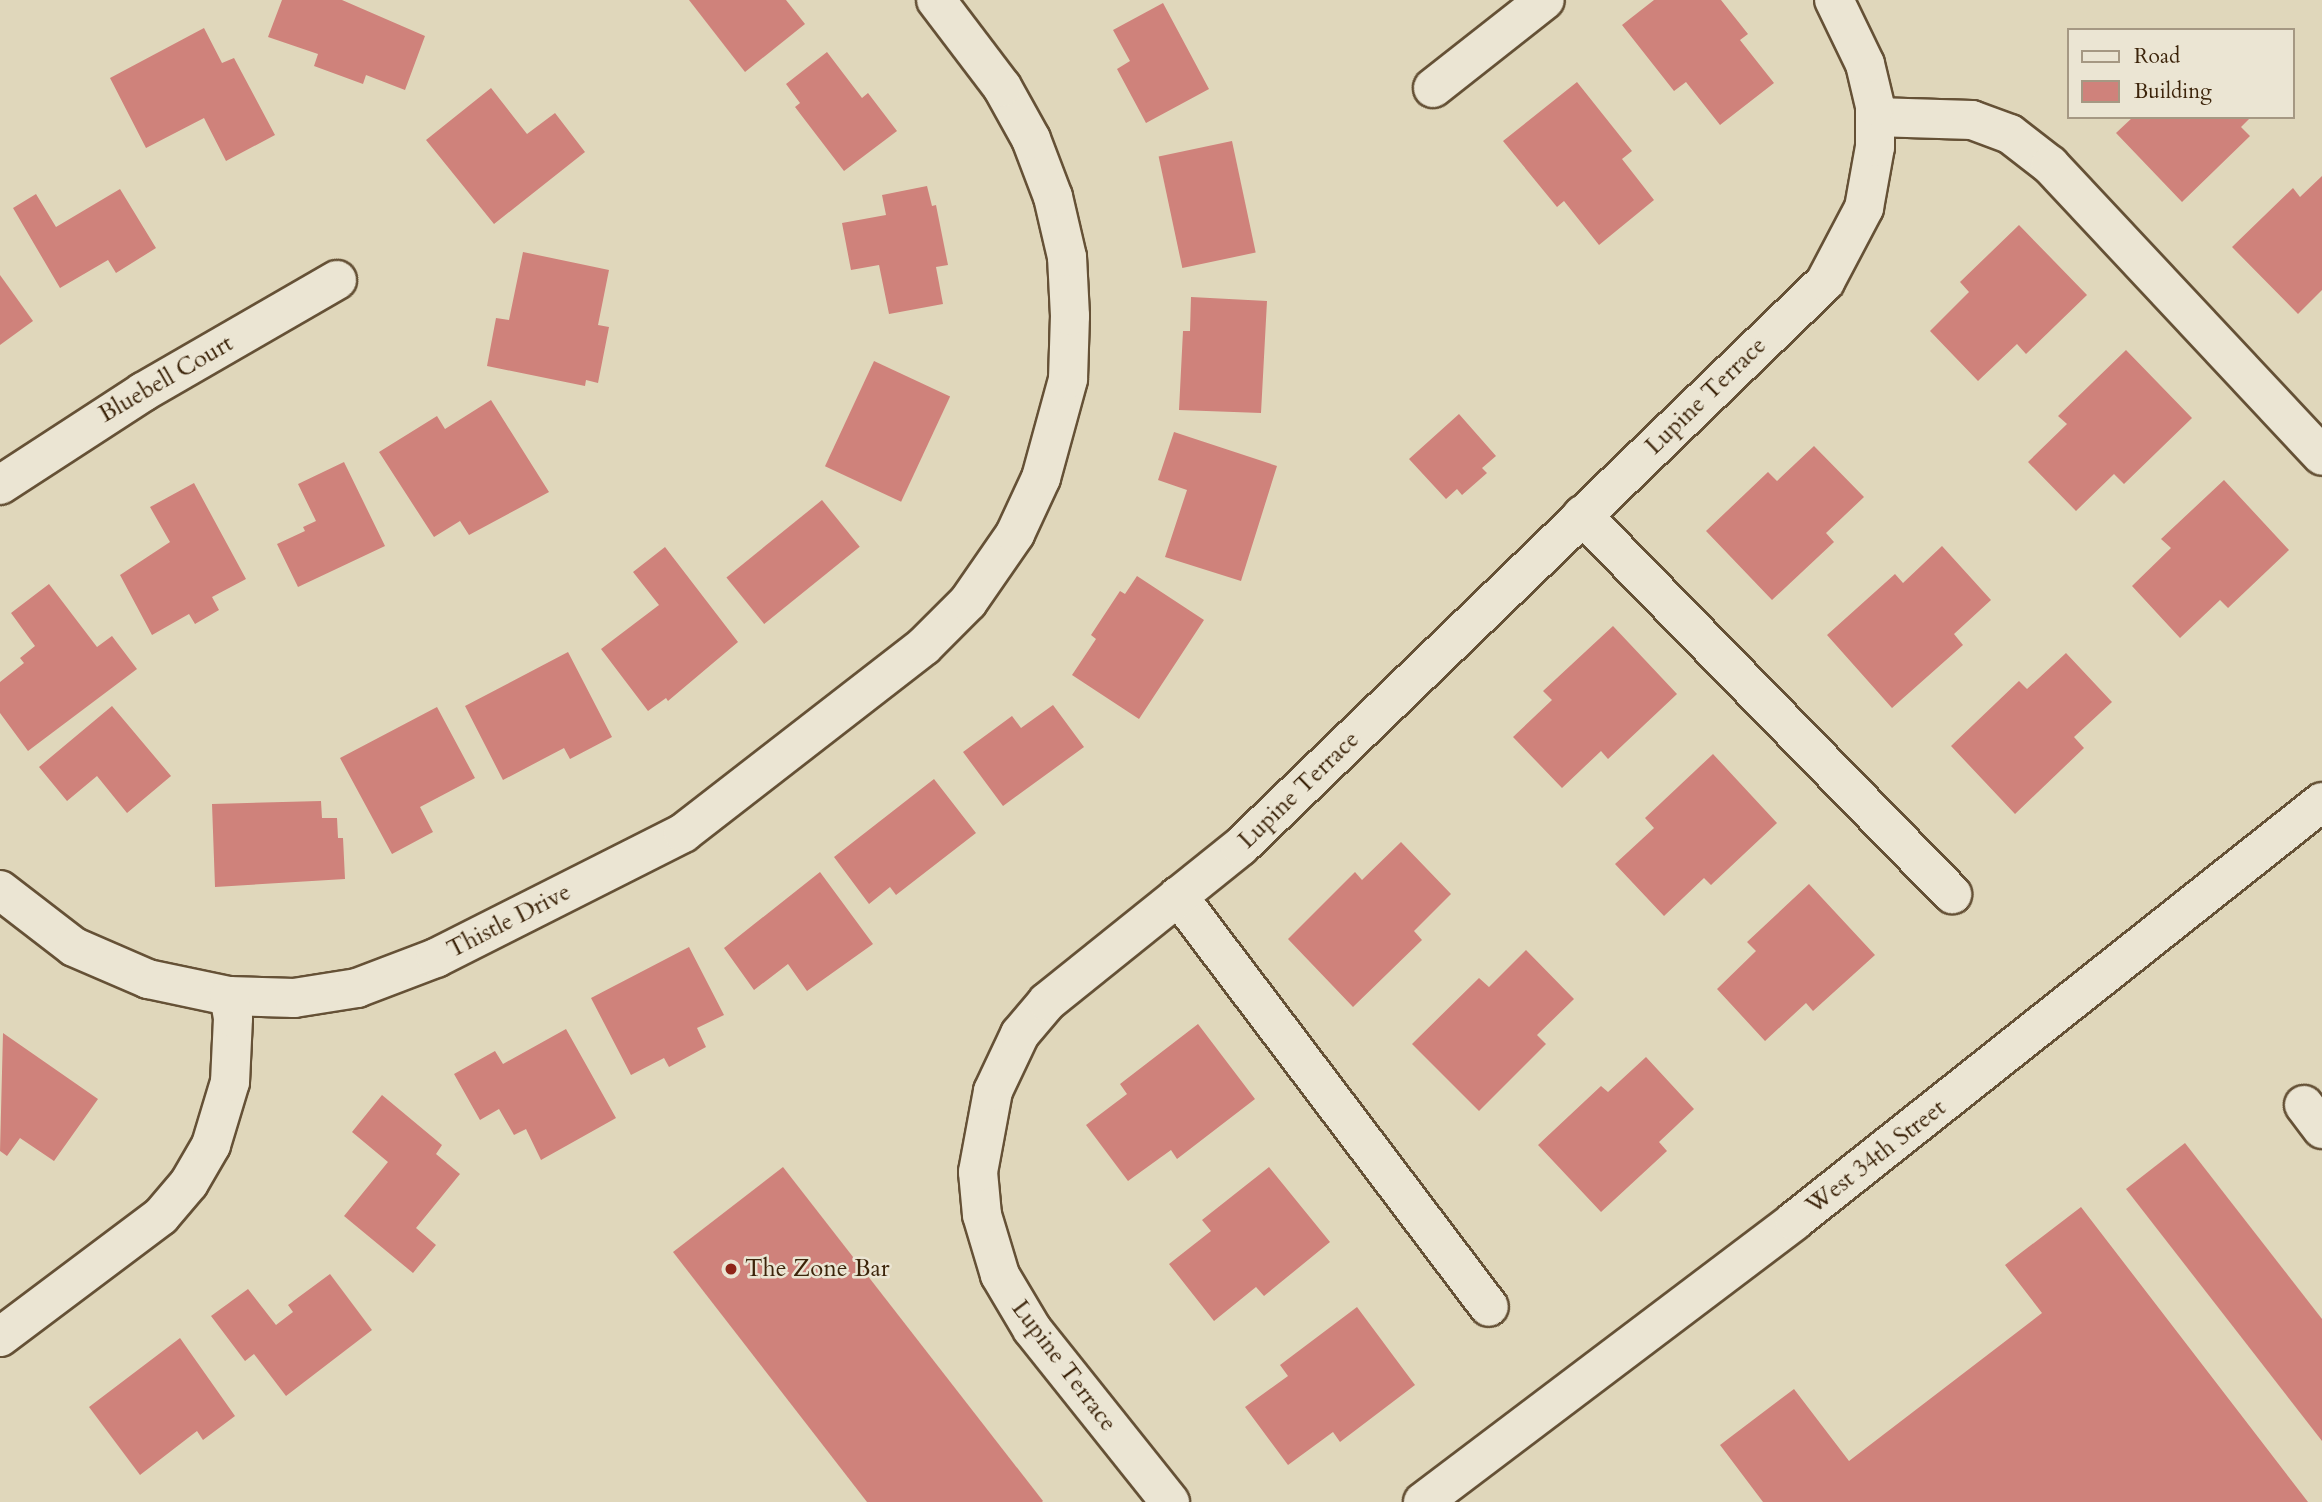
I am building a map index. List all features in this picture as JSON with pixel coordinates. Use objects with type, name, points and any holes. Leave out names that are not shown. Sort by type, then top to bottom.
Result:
[{"type":"street","name":"Thistle Drive","points":[[0,890],[57,936],[110,965],[188,990],[229,996],[294,998],[357,988],[397,975],[683,833],[924,646],[968,602],[1015,534],[1049,451],[1068,379],[1070,316],[1067,257],[1054,197],[1023,121],[936,0]]},
{"type":"street","points":[[1433,88],[1545,0]]},
{"type":"street","name":"Lupine Terrace","points":[[1170,1502],[1009,1293],[987,1236],[978,1172],[993,1091],[1020,1034],[1066,984],[1240,847],[1831,274],[1864,208],[1874,168],[1875,117],[1865,64],[1834,0]]},
{"type":"street","points":[[1875,117],[1972,120],[2010,134],[2050,164],[2322,456]]},
{"type":"street","name":"Bluebell Court","points":[[0,485],[143,392],[337,280]]},
{"type":"street","points":[[1582,515],[1952,894]]},
{"type":"street","name":"West 34th Street","points":[[1423,1502],[1794,1221],[2322,802]]},
{"type":"street","points":[[1178,897],[1489,1307]]},
{"type":"street","points":[[0,1337],[161,1216],[189,1182],[211,1145],[230,1082],[233,1018],[229,996]]},
{"type":"building","points":[[282,0],[342,0],[425,36],[405,90],[366,75],[363,84],[314,66],[318,54],[268,37]]},
{"type":"building","points":[[689,0],[786,0],[805,24],[745,72]]},
{"type":"building","points":[[1654,0],[1721,0],[1748,34],[1740,40],[1774,83],[1720,125],[1686,82],[1674,91],[1622,25]]},
{"type":"building","points":[[1163,3],[1209,89],[1146,123],[1117,69],[1130,61],[1113,30]]},
{"type":"building","points":[[204,28],[222,63],[234,58],[275,135],[226,161],[204,118],[146,148],[110,78]]},
{"type":"building","points":[[827,52],[862,98],[868,93],[897,131],[844,171],[795,107],[800,103],[786,84]]},
{"type":"building","points":[[1577,82],[1632,151],[1622,159],[1654,200],[1599,245],[1564,201],[1557,207],[1503,141]]},
{"type":"building","points":[[491,88],[527,134],[555,113],[585,152],[494,224],[426,140]]},
{"type":"building","points":[[2131,119],[2249,119],[2241,127],[2250,136],[2182,202],[2116,133]]},
{"type":"building","points":[[1232,141],[1256,253],[1182,268],[1159,157]]},
{"type":"building","points":[[2322,176],[2322,290],[2298,314],[2232,247],[2293,188],[2300,197]]},
{"type":"building","points":[[927,186],[932,206],[936,205],[948,265],[936,267],[943,304],[889,314],[879,265],[851,270],[842,223],[886,215],[882,195]]},
{"type":"building","points":[[120,189],[156,248],[116,273],[108,260],[60,288],[13,208],[36,194],[56,227]]},
{"type":"building","points":[[2019,225],[2087,295],[2026,354],[2017,344],[1978,381],[1930,331],[1969,292],[1960,282]]},
{"type":"building","points":[[523,252],[609,270],[598,325],[609,327],[598,383],[586,380],[585,386],[487,366],[496,318],[509,320]]},
{"type":"building","points":[[0,275],[33,321],[0,345]]},
{"type":"building","points":[[1191,297],[1267,301],[1261,413],[1179,410],[1183,331],[1190,331]]},
{"type":"building","points":[[2126,350],[2192,418],[2124,484],[2114,474],[2076,511],[2028,462],[2067,424],[2058,416]]},
{"type":"building","points":[[874,361],[950,396],[901,502],[825,466]]},
{"type":"building","points":[[491,400],[549,492],[469,535],[460,521],[434,537],[379,452],[437,416],[445,429]]},
{"type":"building","points":[[1459,414],[1496,456],[1482,468],[1487,473],[1462,495],[1457,489],[1446,499],[1409,459]]},
{"type":"building","points":[[1174,432],[1277,466],[1241,581],[1165,557],[1187,490],[1158,480]]},
{"type":"building","points":[[1814,446],[1864,497],[1826,533],[1834,542],[1772,600],[1706,531],[1768,472],[1777,481]]},
{"type":"building","points":[[344,462],[385,546],[298,587],[277,544],[305,531],[303,527],[316,521],[298,484]]},
{"type":"building","points":[[2224,480],[2289,550],[2228,608],[2220,600],[2180,638],[2132,586],[2171,548],[2161,539]]},
{"type":"building","points":[[194,483],[246,579],[212,597],[219,610],[195,624],[189,614],[152,635],[120,575],[170,542],[150,507]]},
{"type":"building","points":[[822,500],[860,547],[764,624],[726,577]]},
{"type":"building","points":[[1942,546],[1991,600],[1954,634],[1963,645],[1892,708],[1827,635],[1895,574],[1903,583]]},
{"type":"building","points":[[665,547],[738,642],[668,701],[666,698],[648,711],[601,649],[659,605],[633,572]]},
{"type":"building","points":[[1137,576],[1204,620],[1139,719],[1072,675],[1096,639],[1091,635],[1120,591],[1125,594]]},
{"type":"building","points":[[49,584],[97,647],[112,636],[137,669],[28,751],[0,713],[0,682],[24,663],[20,658],[35,646],[11,613]]},
{"type":"building","points":[[1613,626],[1677,694],[1608,759],[1601,751],[1562,788],[1513,737],[1552,700],[1543,691]]},
{"type":"building","points":[[568,652],[612,737],[570,759],[564,748],[503,780],[465,706]]},
{"type":"building","points":[[2066,653],[2112,702],[2074,737],[2084,748],[2015,814],[1951,746],[2019,681],[2027,689]]},
{"type":"building","points":[[1053,705],[1084,747],[1003,806],[963,752],[1012,716],[1021,728]]},
{"type":"building","points":[[112,706],[171,776],[127,813],[97,776],[67,801],[39,767]]},
{"type":"building","points":[[437,707],[475,778],[420,807],[433,832],[392,854],[340,758]]},
{"type":"building","points":[[1713,754],[1777,823],[1711,885],[1704,878],[1664,916],[1615,864],[1654,828],[1645,818]]},
{"type":"building","points":[[934,779],[976,833],[896,895],[890,887],[869,904],[834,857]]},
{"type":"building","points":[[321,801],[322,818],[337,818],[338,838],[343,838],[345,879],[215,887],[212,804]]},
{"type":"building","points":[[1401,842],[1451,894],[1414,931],[1422,940],[1353,1007],[1288,939],[1355,872],[1362,880]]},
{"type":"building","points":[[820,872],[873,944],[807,991],[788,964],[754,990],[724,948]]},
{"type":"building","points":[[1809,884],[1875,955],[1813,1011],[1806,1003],[1765,1041],[1717,989],[1756,951],[1747,942]]},
{"type":"building","points":[[689,947],[724,1015],[697,1028],[706,1047],[669,1067],[664,1058],[631,1075],[591,998]]},
{"type":"building","points":[[1526,950],[1574,999],[1537,1035],[1546,1044],[1479,1111],[1412,1044],[1479,978],[1489,987]]},
{"type":"building","points":[[1198,1024],[1255,1099],[1177,1159],[1171,1150],[1128,1181],[1086,1125],[1127,1094],[1120,1084]]},
{"type":"building","points":[[566,1029],[616,1118],[541,1160],[526,1129],[514,1135],[499,1109],[480,1120],[454,1074],[495,1051],[503,1064]]},
{"type":"building","points":[[3,1033],[98,1099],[54,1161],[20,1138],[7,1156],[0,1151]]},
{"type":"building","points":[[1646,1057],[1694,1109],[1659,1142],[1667,1151],[1601,1212],[1538,1145],[1601,1086],[1608,1092]]},
{"type":"building","points":[[382,1095],[442,1145],[436,1154],[460,1174],[416,1228],[436,1245],[413,1273],[344,1216],[388,1162],[352,1132]]},
{"type":"building","points":[[2185,1143],[2322,1319],[2322,1441],[2126,1189]]},
{"type":"building","points":[[783,1167],[1042,1502],[867,1502],[673,1252]]},
{"type":"building","points":[[1269,1167],[1330,1242],[1264,1296],[1256,1287],[1214,1321],[1169,1264],[1211,1231],[1202,1220]]},
{"type":"building","points":[[2081,1207],[2308,1502],[1763,1502],[1720,1445],[1794,1389],[1849,1461],[2042,1313],[2005,1265]]},
{"type":"building","points":[[330,1274],[372,1330],[286,1396],[254,1354],[245,1361],[211,1316],[248,1289],[276,1325],[293,1312],[288,1305]]},
{"type":"building","points":[[1357,1307],[1415,1385],[1340,1442],[1333,1432],[1288,1465],[1245,1407],[1288,1376],[1280,1365]]},
{"type":"building","points":[[180,1338],[235,1416],[203,1440],[197,1431],[140,1475],[89,1407]]},
{"type":"place","name":"The Zone Bar","points":[[731,1269]]}]
